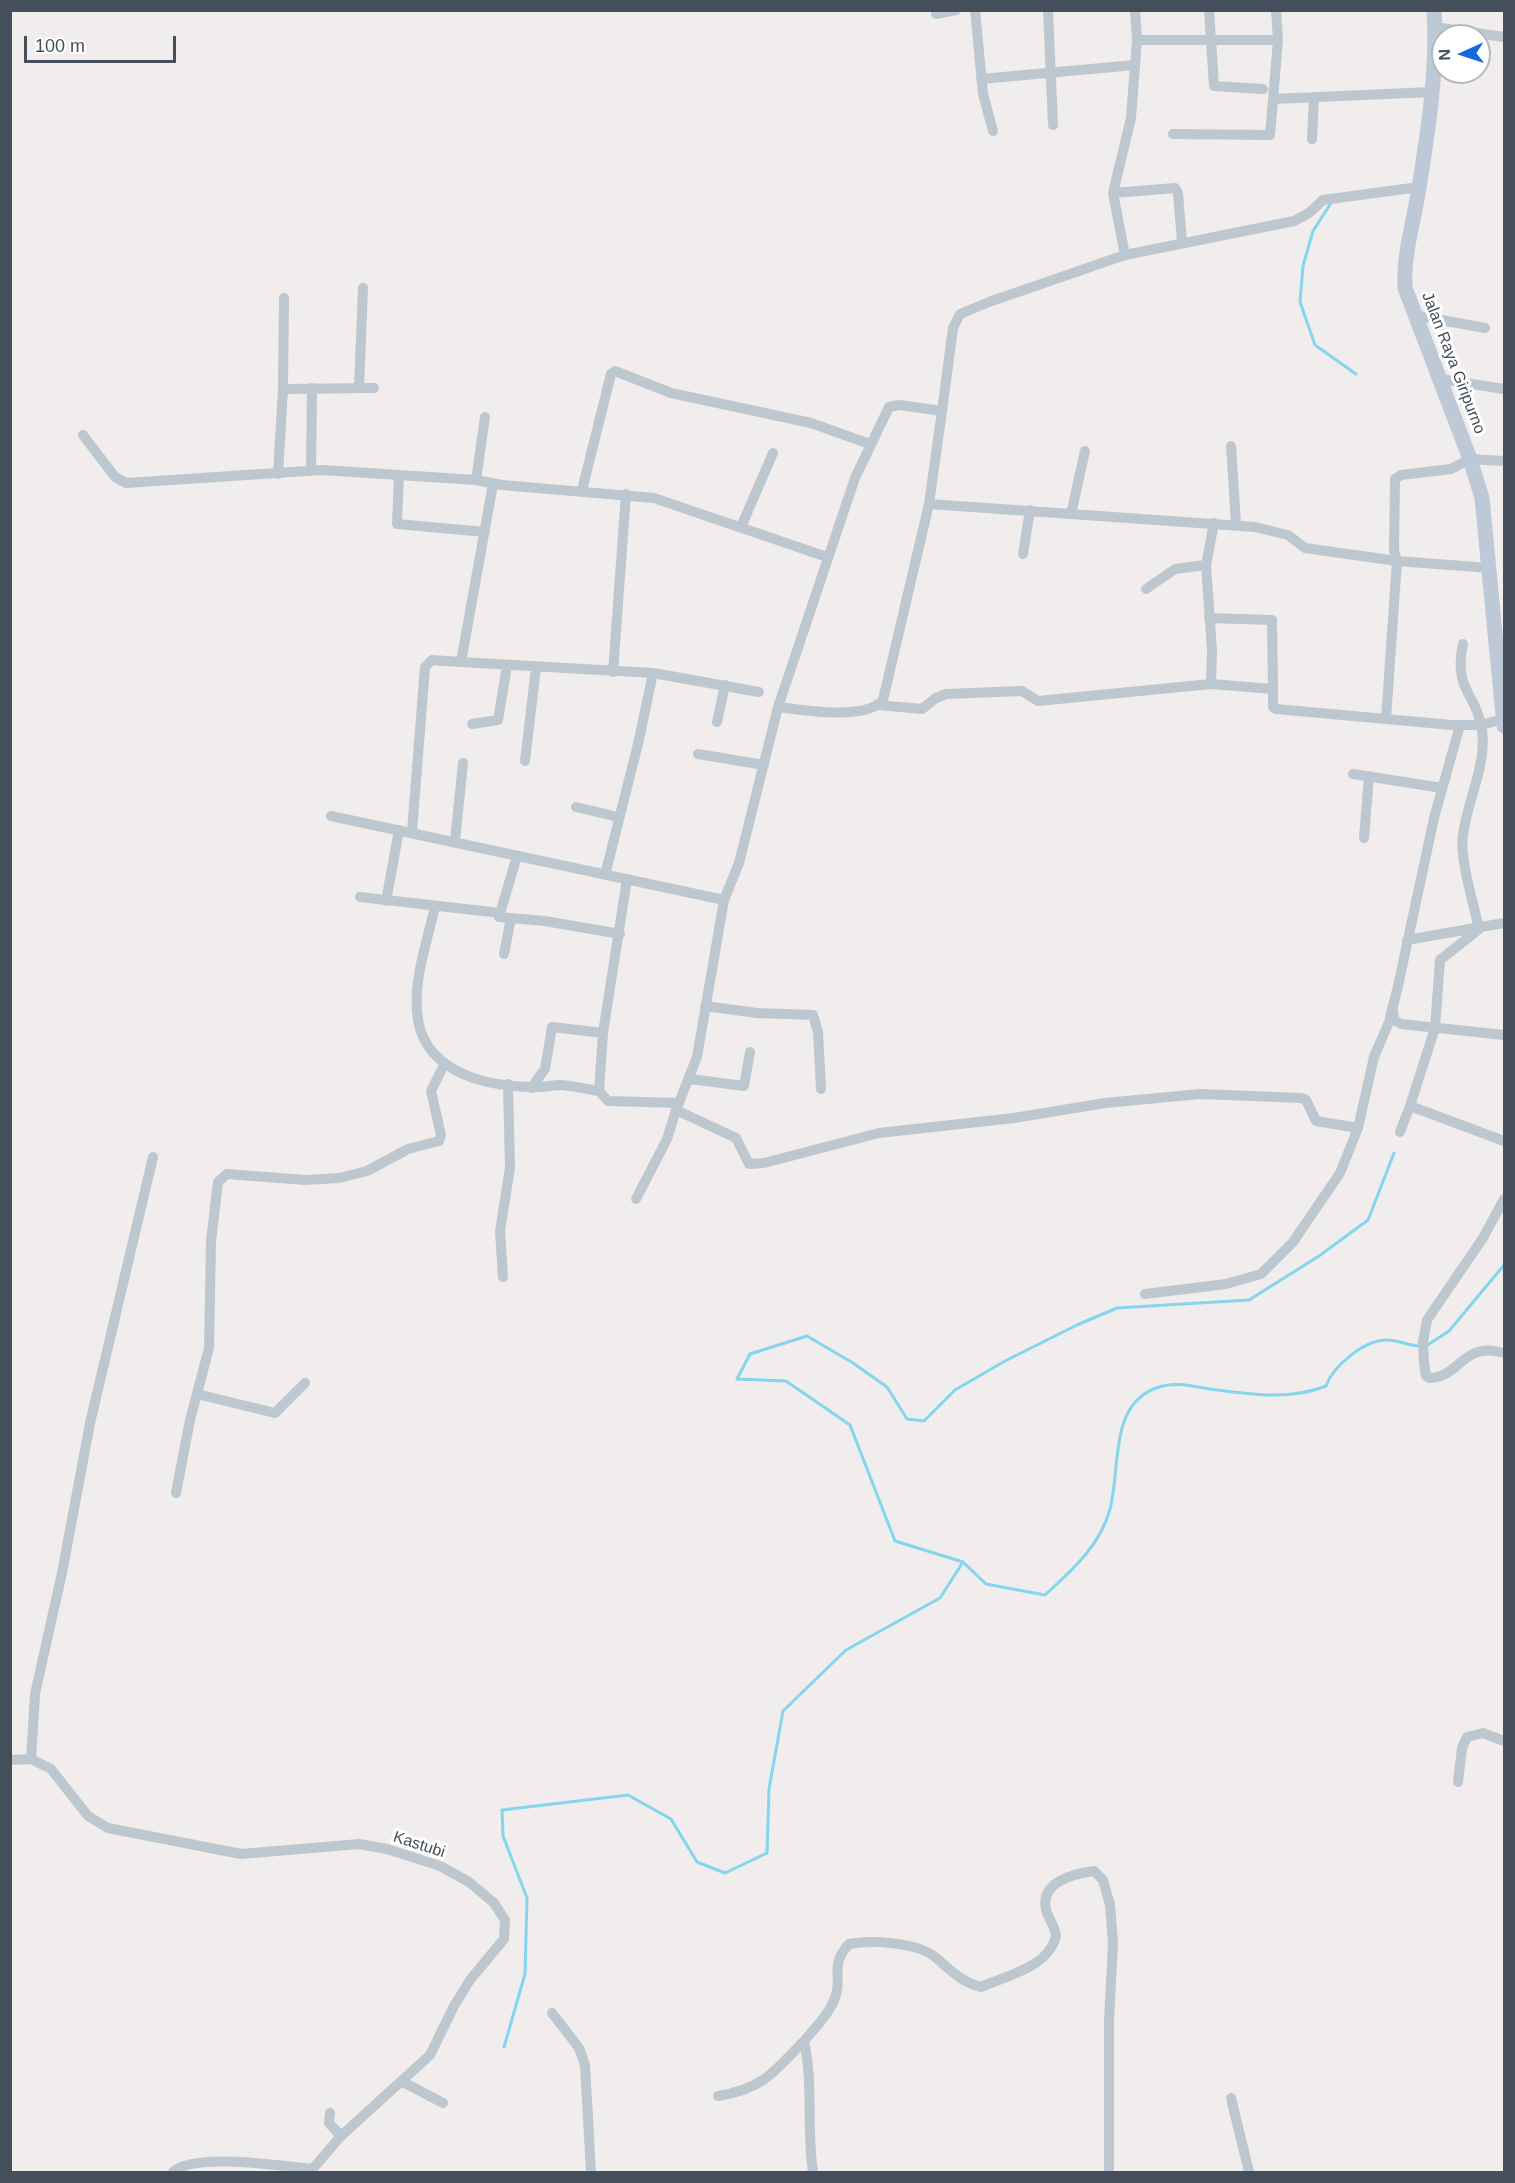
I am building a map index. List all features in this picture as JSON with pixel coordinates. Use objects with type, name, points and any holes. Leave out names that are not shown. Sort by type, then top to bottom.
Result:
[{"type":"main road","name":"Jalan Raya Giripurno","points":[[1431,84],[1419,187],[1405,270],[1405,288],[1470,459],[1484,507],[1504,722]]},
{"type":"street","points":[[937,10],[936,14],[956,10]]},
{"type":"street","points":[[975,10],[981,79],[993,131]]},
{"type":"street","points":[[1048,10],[1053,125]]},
{"type":"street","points":[[1125,255],[1113,193],[1131,118],[1137,40],[1135,10]]},
{"type":"street","points":[[1209,10],[1215,87],[1263,89]]},
{"type":"street","points":[[1173,134],[1267,137],[1272,132],[1278,40],[1276,10]]},
{"type":"street","points":[[1137,40],[1278,40]]},
{"type":"street","points":[[981,79],[1135,65]]},
{"type":"street","points":[[1274,99],[1431,92]]},
{"type":"street","points":[[1312,139],[1314,97]]},
{"type":"street","points":[[878,705],[883,700],[929,504],[953,328],[960,315],[989,302],[1125,255],[1294,221],[1323,200],[1419,187]]},
{"type":"street","points":[[1113,193],[1175,188],[1178,193],[1182,242]]},
{"type":"street","points":[[359,388],[363,288]]},
{"type":"street","points":[[278,474],[283,389],[284,298]]},
{"type":"street","points":[[1414,315],[1485,328]]},
{"type":"street","points":[[582,490],[611,374],[615,371],[671,393],[811,423],[870,444]]},
{"type":"street","points":[[1440,379],[1504,389]]},
{"type":"street","points":[[311,471],[312,388]]},
{"type":"street","points":[[283,389],[374,388]]},
{"type":"street","points":[[636,1199],[667,1139],[677,1107],[690,1079],[724,900],[739,863],[778,707],[855,477],[891,406],[942,411]]},
{"type":"street","points":[[476,480],[485,417]]},
{"type":"street","points":[[82,435],[115,477],[126,483],[311,471],[476,480],[493,484],[626,494],[654,498],[827,557]]},
{"type":"street","points":[[1231,446],[1236,525]]},
{"type":"street","points":[[1071,514],[1085,451]]},
{"type":"street","points":[[741,528],[773,453]]},
{"type":"street","points":[[1386,718],[1397,561],[1394,550],[1395,479],[1401,475],[1448,470],[1470,459],[1504,461]]},
{"type":"street","points":[[399,475],[398,524],[485,532]]},
{"type":"street","points":[[461,662],[493,484]]},
{"type":"street","points":[[613,672],[626,494]]},
{"type":"street","points":[[929,504],[1272,529],[1288,535],[1305,548],[1397,561],[1490,568]]},
{"type":"street","points":[[1023,554],[1030,510]]},
{"type":"street","points":[[1211,684],[1206,565],[1214,523]]},
{"type":"street","points":[[1146,590],[1175,569],[1206,565]]},
{"type":"street","points":[[1209,618],[1272,620],[1273,706],[1276,709],[1473,725],[1504,722]]},
{"type":"street","points":[[1462,644],[1461,679],[1473,725],[1483,736],[1480,760],[1462,840],[1476,930]]},
{"type":"street","points":[[412,831],[425,667],[432,660],[536,668],[652,673],[759,692]]},
{"type":"street","points":[[472,724],[498,720],[507,666]]},
{"type":"street","points":[[525,761],[536,668]]},
{"type":"street","points":[[605,875],[638,744],[652,673]]},
{"type":"street","points":[[778,707],[835,714],[878,705],[922,708],[946,694],[1022,691],[1039,701],[1211,684],[1273,689]]},
{"type":"street","points":[[717,722],[725,685]]},
{"type":"street","points":[[1145,1294],[1226,1284],[1260,1274],[1293,1242],[1340,1173],[1358,1128],[1374,1057],[1394,1001],[1442,788],[1473,725]]},
{"type":"street","points":[[698,754],[764,765]]},
{"type":"street","points":[[455,842],[463,763]]},
{"type":"street","points":[[1353,774],[1442,788]]},
{"type":"street","points":[[1364,838],[1369,777]]},
{"type":"street","points":[[576,807],[618,817]]},
{"type":"street","points":[[331,816],[412,831],[724,900]]},
{"type":"street","points":[[386,901],[399,830]]},
{"type":"street","points":[[495,929],[517,856]]},
{"type":"street","points":[[599,1091],[603,1033],[627,879]]},
{"type":"street","points":[[360,897],[620,934]]},
{"type":"street","points":[[435,906],[417,1012],[425,1042],[444,1065],[478,1080],[531,1088],[560,1085],[599,1091],[608,1101],[677,1107],[736,1138],[745,1161],[752,1165],[879,1133],[1014,1118],[1105,1103],[1200,1094],[1301,1098],[1306,1100],[1316,1121],[1358,1128]]},
{"type":"street","points":[[504,954],[511,918]]},
{"type":"street","points":[[1407,940],[1476,930],[1504,923]]},
{"type":"street","points":[[1400,1132],[1410,1107],[1431,1028],[1440,960],[1476,930]]},
{"type":"street","points":[[1394,1001],[1394,1020],[1401,1024],[1504,1035]]},
{"type":"street","points":[[705,1006],[757,1013],[813,1015],[818,1032],[821,1089]]},
{"type":"street","points":[[531,1088],[546,1066],[552,1027],[603,1033]]},
{"type":"street","points":[[690,1079],[744,1086],[750,1052]]},
{"type":"street","points":[[176,1493],[211,1331],[211,1241],[215,1190],[221,1177],[227,1174],[305,1180],[339,1178],[367,1171],[408,1149],[439,1141],[441,1136],[431,1092],[444,1065]]},
{"type":"street","points":[[503,1277],[500,1231],[510,1168],[508,1084]]},
{"type":"street","points":[[1410,1107],[1504,1140]]},
{"type":"street","points":[[10,1760],[31,1759],[35,1694],[60,1584],[90,1423],[153,1157]]},
{"type":"street","points":[[1504,1199],[1483,1238],[1431,1311],[1424,1327],[1426,1376],[1443,1377],[1463,1359],[1484,1350],[1504,1353]]},
{"type":"street","points":[[196,1394],[275,1413],[282,1409],[305,1383]]},
{"type":"street","points":[[1458,1782],[1462,1748],[1467,1737],[1483,1733],[1504,1741]]},
{"type":"street","name":"Kastubi","points":[[31,1759],[51,1769],[92,1821],[108,1828],[241,1854],[359,1844],[422,1859],[440,1866],[469,1882],[494,1903],[505,1920],[504,1939],[470,1980],[454,2006],[430,2055],[341,2136],[311,2171]]},
{"type":"street","points":[[718,2096],[744,2092],[756,2086],[804,2041],[835,1999],[836,1970],[843,1949],[849,1944],[882,1941],[923,1951],[933,1955],[960,1980],[981,1987],[1040,1961],[1052,1948],[1056,1936],[1046,1910],[1049,1889],[1059,1881],[1094,1871],[1103,1880],[1110,1905],[1113,1943],[1109,2020],[1109,2172]]},
{"type":"street","points":[[552,2013],[579,2048],[585,2065],[591,2172]]},
{"type":"street","points":[[804,2041],[810,2072],[809,2142],[813,2172]]},
{"type":"street","points":[[401,2081],[443,2103]]},
{"type":"street","points":[[1231,2098],[1249,2172]]},
{"type":"street","points":[[330,2113],[329,2123],[341,2136]]},
{"type":"street","points":[[172,2172],[186,2164],[244,2162],[311,2171]]},
{"type":"waterway","points":[[1331,203],[1313,231],[1303,266],[1300,302],[1315,345],[1356,374]]},
{"type":"waterway","points":[[504,2047],[525,1974],[527,1898],[503,1836],[502,1810],[628,1795],[671,1819],[697,1862],[725,1873],[767,1853],[769,1789],[783,1711],[846,1650],[940,1598],[963,1562],[895,1541],[850,1425],[786,1381],[737,1379],[750,1354],[807,1336],[853,1363],[887,1387],[907,1419],[924,1421],[955,1390],[1005,1361],[1117,1308],[1249,1300],[1319,1256],[1368,1220],[1394,1153]]},
{"type":"waterway","points":[[1426,1346],[1449,1331],[1504,1265]]},
{"type":"waterway","points":[[963,1562],[986,1584],[1045,1595],[1084,1556],[1099,1535],[1110,1509],[1123,1424],[1130,1409],[1141,1397],[1156,1388],[1176,1384],[1254,1394],[1298,1394],[1326,1386],[1335,1370],[1343,1362],[1370,1344],[1388,1340],[1420,1346]]}]
